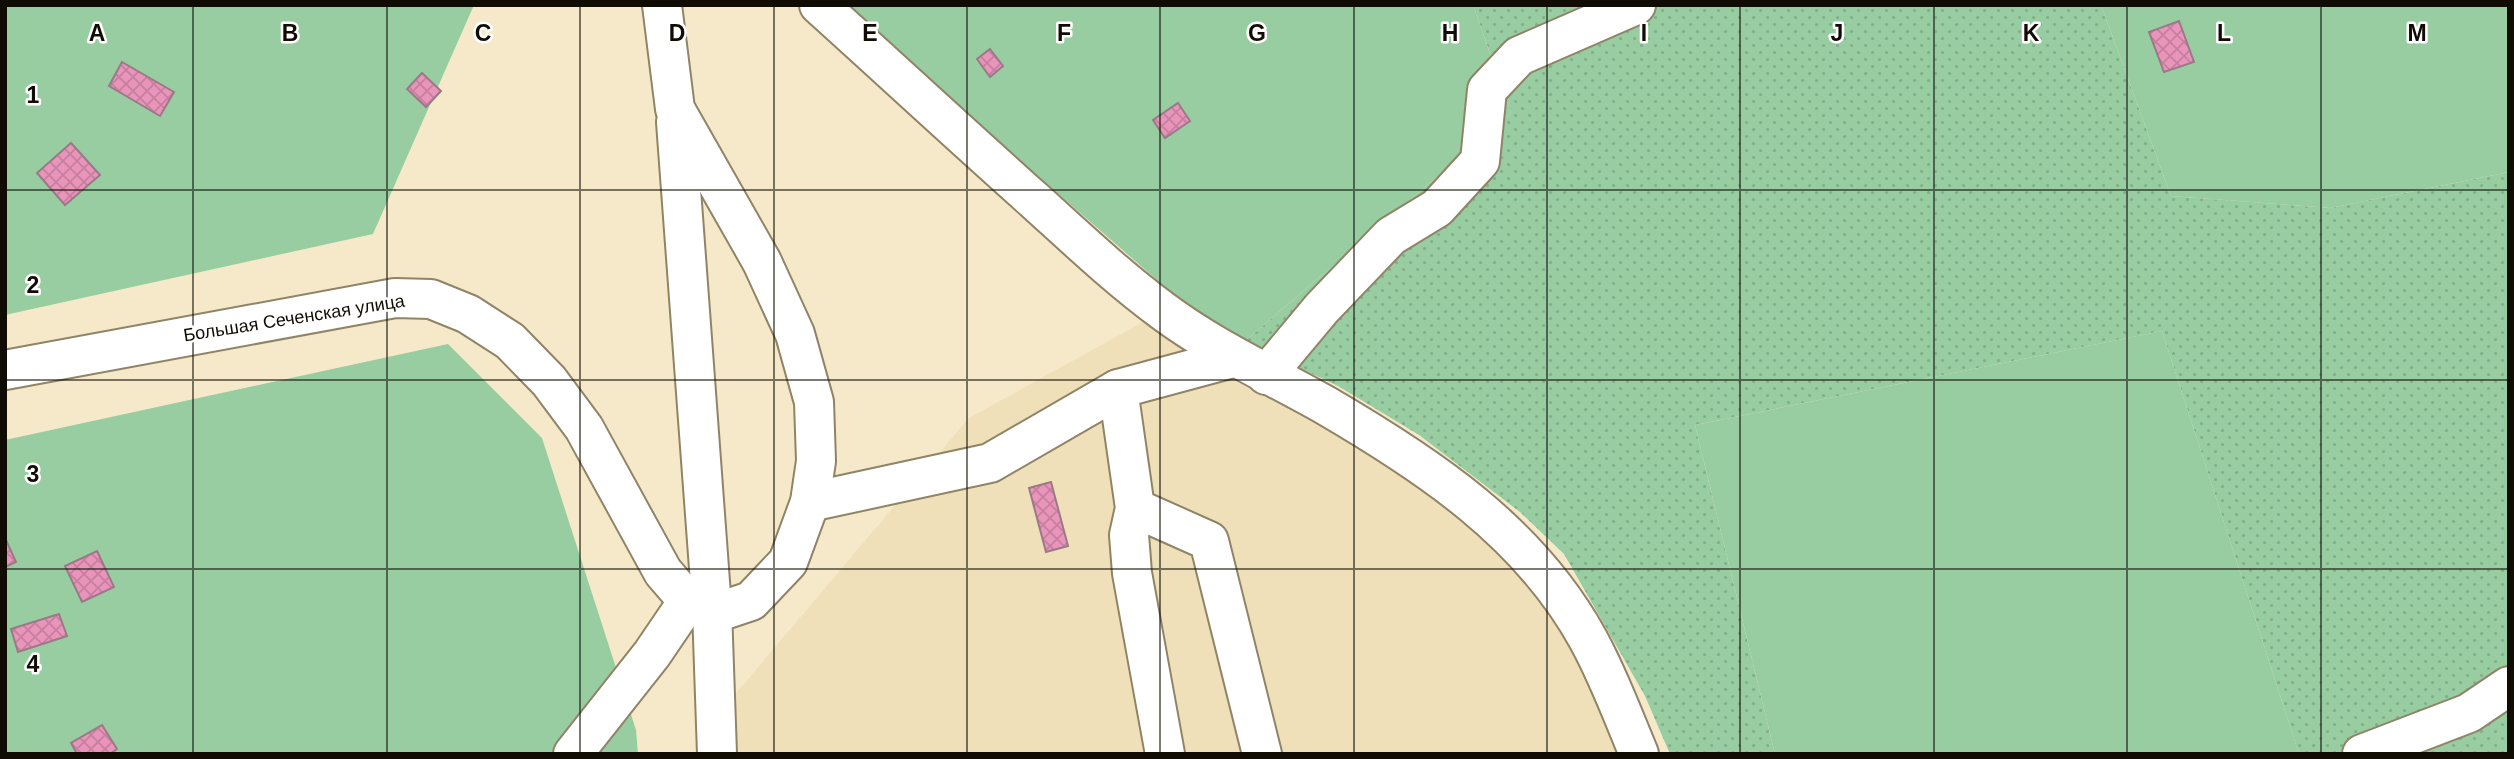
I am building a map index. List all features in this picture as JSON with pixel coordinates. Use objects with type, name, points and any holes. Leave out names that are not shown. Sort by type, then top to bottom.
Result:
[{"type":"street","points":[[662,5],[676,109],[700,605],[717,754]]},
{"type":"street","points":[[819,5],[1097,257],[1163,311],[1233,358],[1324,405],[1403,454],[1460,492],[1507,532],[1547,576],[1588,639],[1639,754]]},
{"type":"street","points":[[1266,375],[1322,307],[1391,236],[1437,208],[1480,160],[1488,90],[1519,56],[1636,5]]},
{"type":"street","points":[[676,109],[762,262],[795,334],[814,402],[816,461],[810,502],[788,562],[751,601],[724,610],[700,605]]},
{"type":"street","name":"Большая Сеченская улица","points":[[5,370],[395,298],[431,299],[468,314],[510,341],[549,381],[584,428],[663,572],[700,605]]},
{"type":"street","points":[[810,502],[990,463],[1118,389],[1233,358]]},
{"type":"street","points":[[1118,389],[1135,508],[1129,535],[1132,573],[1165,754]]},
{"type":"street","points":[[1135,508],[1209,541],[1262,754]]},
{"type":"street","points":[[573,754],[652,654],[700,605]]},
{"type":"street","points":[[2362,754],[2469,713],[2509,686]]},
{"type":"shaded area","points":[[1163,311],[1507,532],[1639,754],[717,754],[715,718],[969,418]]},
{"type":"green space","points":[[5,5],[474,5],[373,234],[5,315]]},
{"type":"green space","points":[[846,5],[1473,5],[1511,113],[1244,342],[1174,295],[871,30]]},
{"type":"green space","points":[[1473,5],[2101,5],[2171,196],[2330,208],[2509,172],[2509,754],[2299,754],[2162,331],[1695,425],[1775,754],[1670,754],[1645,696],[1564,554],[1520,512],[1419,435],[1338,386],[1244,342],[1511,113]]},
{"type":"green space","points":[[2101,5],[2509,5],[2509,172],[2330,208],[2171,196]]},
{"type":"green space","points":[[2162,331],[2299,754],[1775,754],[1695,425]]},
{"type":"green space","points":[[448,344],[542,438],[636,730],[638,754],[5,754],[5,440]]},
{"type":"building","points":[[2179,21],[2194,62],[2164,72],[2149,32]]},
{"type":"building","points":[[990,49],[1003,66],[990,77],[977,59]]},
{"type":"building","points":[[122,62],[174,92],[160,116],[109,86]]},
{"type":"building","points":[[422,73],[441,91],[426,107],[407,89]]},
{"type":"building","points":[[1178,103],[1190,121],[1165,138],[1153,120]]},
{"type":"building","points":[[71,143],[100,175],[65,205],[37,173]]},
{"type":"building","points":[[1051,482],[1068,546],[1046,552],[1029,488]]},
{"type":"building","points":[[5,540],[16,562],[5,567]]},
{"type":"building","points":[[97,551],[114,587],[82,602],[65,566]]},
{"type":"building","points":[[59,614],[67,636],[18,652],[11,629]]},
{"type":"building","points":[[102,725],[117,749],[110,754],[77,754],[71,743]]}]
